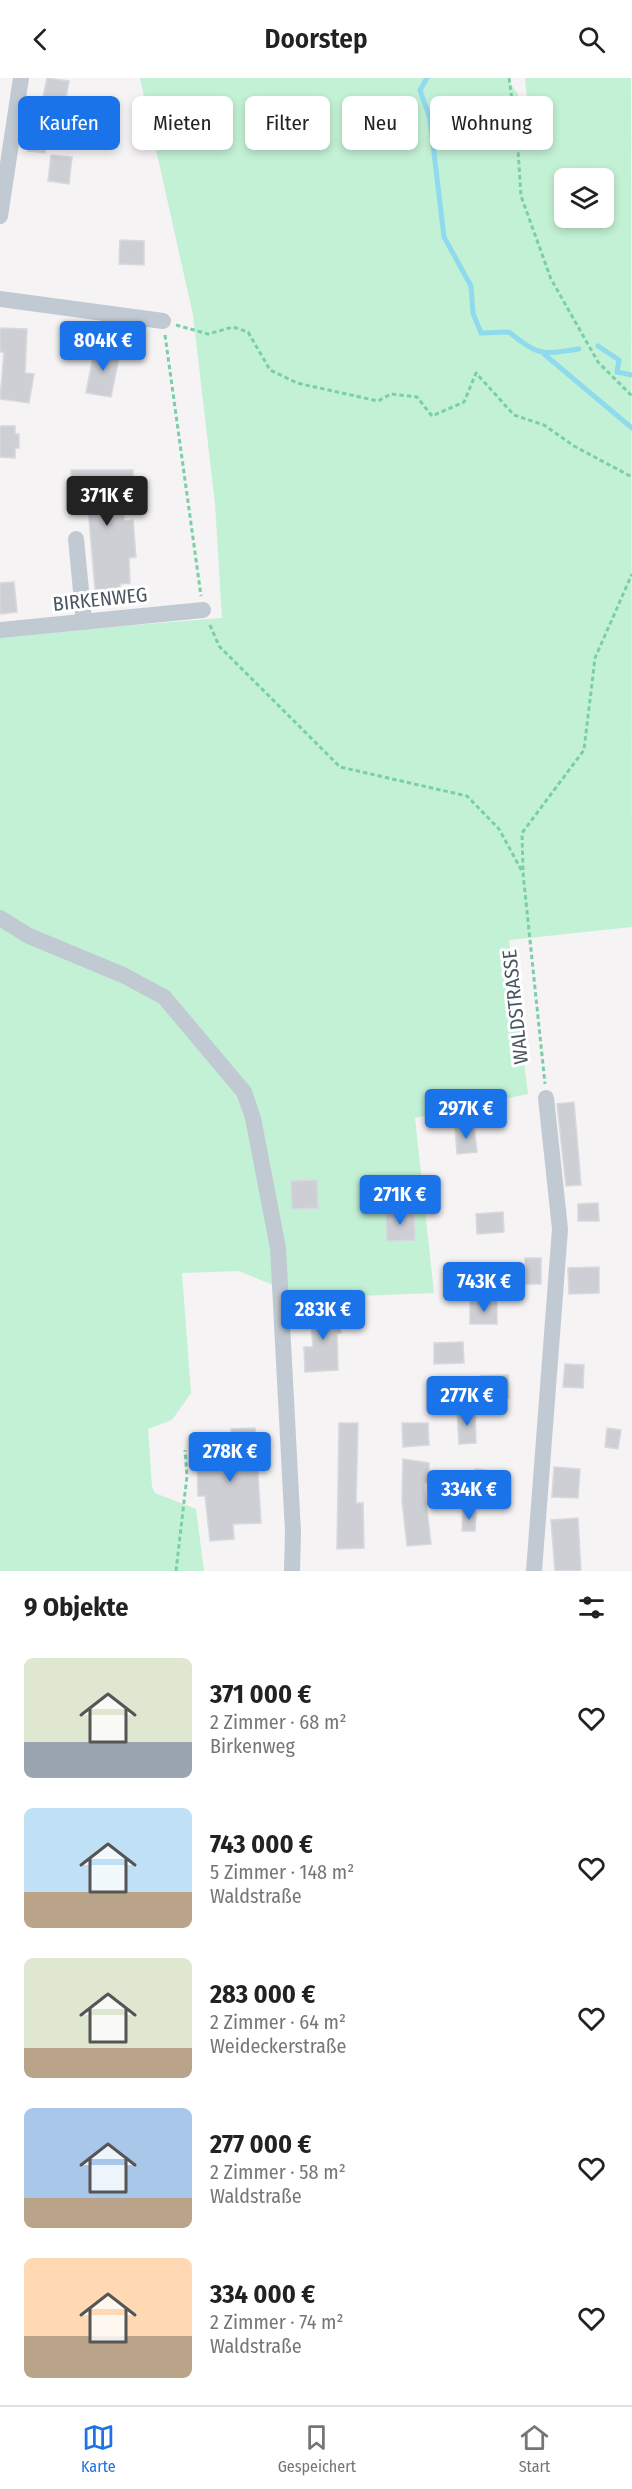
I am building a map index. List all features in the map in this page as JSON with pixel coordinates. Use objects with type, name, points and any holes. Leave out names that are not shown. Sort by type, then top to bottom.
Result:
[{"type":"street","points":[[0,216],[21,78]]},
{"type":"street","points":[[0,299],[163,321]]},
{"type":"street","points":[[76,539],[84,622]]},
{"type":"street","name":"BIRKENWEG","points":[[0,630],[203,610]]},
{"type":"street","points":[[0,918],[29,936],[123,975],[164,997],[244,1092],[253,1118],[278,1248],[293,1532],[292,1571]]},
{"type":"street","points":[[534,1571],[560,1229],[546,1098]]},
{"type":"path","points":[[509,78],[517,135],[521,196],[551,279],[598,362],[632,396]]},
{"type":"path","points":[[163,321],[208,334],[233,327],[248,332],[270,370],[297,383],[378,401],[391,394],[417,397],[432,416],[464,402],[476,373],[514,415],[544,425],[574,446],[632,477]]},
{"type":"path","name":"WALDSTRASSE","points":[[163,321],[203,610],[219,646],[340,767],[467,796],[499,829],[523,873],[546,1098]]},
{"type":"path","points":[[523,873],[522,833],[584,750],[595,658],[632,574]]},
{"type":"path","points":[[176,1571],[187,1476],[185,1450]]},
{"type":"green space","points":[[140,78],[507,78],[519,96],[430,96],[430,150],[553,150],[553,96],[527,96],[525,78],[631,78],[632,927],[509,940],[528,1094],[415,1118],[434,1293],[305,1298],[239,1271],[182,1273],[191,1393],[172,1420],[148,1429],[152,1487],[155,1493],[196,1509],[204,1571],[0,1571],[0,636],[222,618],[215,504],[193,315],[156,150],[233,150],[233,96],[144,96]]},
{"type":"building","points":[[47,78],[69,81],[66,96],[43,96]]},
{"type":"building","points":[[28,150],[46,150],[45,153]]},
{"type":"building","points":[[51,155],[72,157],[69,184],[48,181]]},
{"type":"building","points":[[120,240],[144,241],[144,265],[119,264]]},
{"type":"building","points":[[0,328],[27,329],[25,373],[34,374],[29,403],[0,399],[4,352],[0,352]]},
{"type":"building","points":[[95,347],[120,352],[111,397],[86,393]]},
{"type":"building","points":[[0,426],[15,426],[15,434],[19,434],[19,448],[15,448],[15,458],[0,457]]},
{"type":"building","points":[[71,470],[133,470],[133,488],[123,488],[124,521],[133,520],[136,557],[129,558],[130,583],[120,584],[121,599],[96,600],[88,507],[79,507],[79,501],[72,501]]},
{"type":"building","points":[[14,582],[17,612],[0,614],[0,583]]},
{"type":"building","points":[[574,1102],[581,1185],[566,1186],[557,1104]]},
{"type":"building","points":[[474,1125],[477,1152],[457,1154],[455,1127]]},
{"type":"building","points":[[317,1180],[318,1208],[292,1209],[291,1181]]},
{"type":"building","points":[[598,1203],[599,1221],[578,1221],[578,1204]]},
{"type":"building","points":[[414,1211],[415,1240],[387,1241],[386,1212]]},
{"type":"building","points":[[503,1212],[504,1232],[477,1234],[476,1214]]},
{"type":"building","points":[[525,1258],[541,1258],[541,1284],[525,1284]]},
{"type":"building","points":[[599,1267],[599,1293],[569,1294],[568,1268]]},
{"type":"building","points":[[470,1301],[497,1301],[497,1324],[470,1324]]},
{"type":"building","points":[[339,1308],[341,1333],[337,1334],[338,1370],[305,1372],[304,1347],[313,1347],[310,1310]]},
{"type":"building","points":[[463,1342],[464,1363],[434,1364],[434,1343]]},
{"type":"building","points":[[565,1364],[584,1365],[583,1388],[563,1387]]},
{"type":"building","points":[[508,1375],[509,1398],[481,1399],[480,1376]]},
{"type":"building","points":[[475,1410],[476,1443],[459,1444],[457,1411]]},
{"type":"building","points":[[339,1423],[358,1423],[356,1503],[363,1503],[364,1548],[337,1549]]},
{"type":"building","points":[[402,1423],[428,1423],[429,1445],[403,1447]]},
{"type":"building","points":[[255,1428],[261,1523],[233,1524],[234,1539],[210,1541],[205,1496],[198,1496],[197,1443],[232,1442],[231,1429]]},
{"type":"building","points":[[607,1428],[621,1430],[618,1449],[605,1447]]},
{"type":"building","points":[[403,1459],[429,1463],[429,1483],[424,1483],[431,1544],[407,1546],[402,1500]]},
{"type":"building","points":[[554,1467],[580,1469],[578,1498],[552,1497]]},
{"type":"building","points":[[476,1469],[499,1472],[496,1493],[473,1490]]},
{"type":"building","points":[[463,1511],[476,1512],[475,1531],[462,1531]]},
{"type":"building","points":[[578,1518],[581,1571],[555,1571],[551,1520]]},
{"type":"waterway","points":[[427,78],[420,90],[430,119],[444,237],[471,286],[473,313],[481,333],[509,332],[527,346],[541,352],[579,349]]},
{"type":"waterway","points":[[598,346],[619,360],[617,372],[632,375]]},
{"type":"waterway","points":[[544,354],[632,428]]}]
